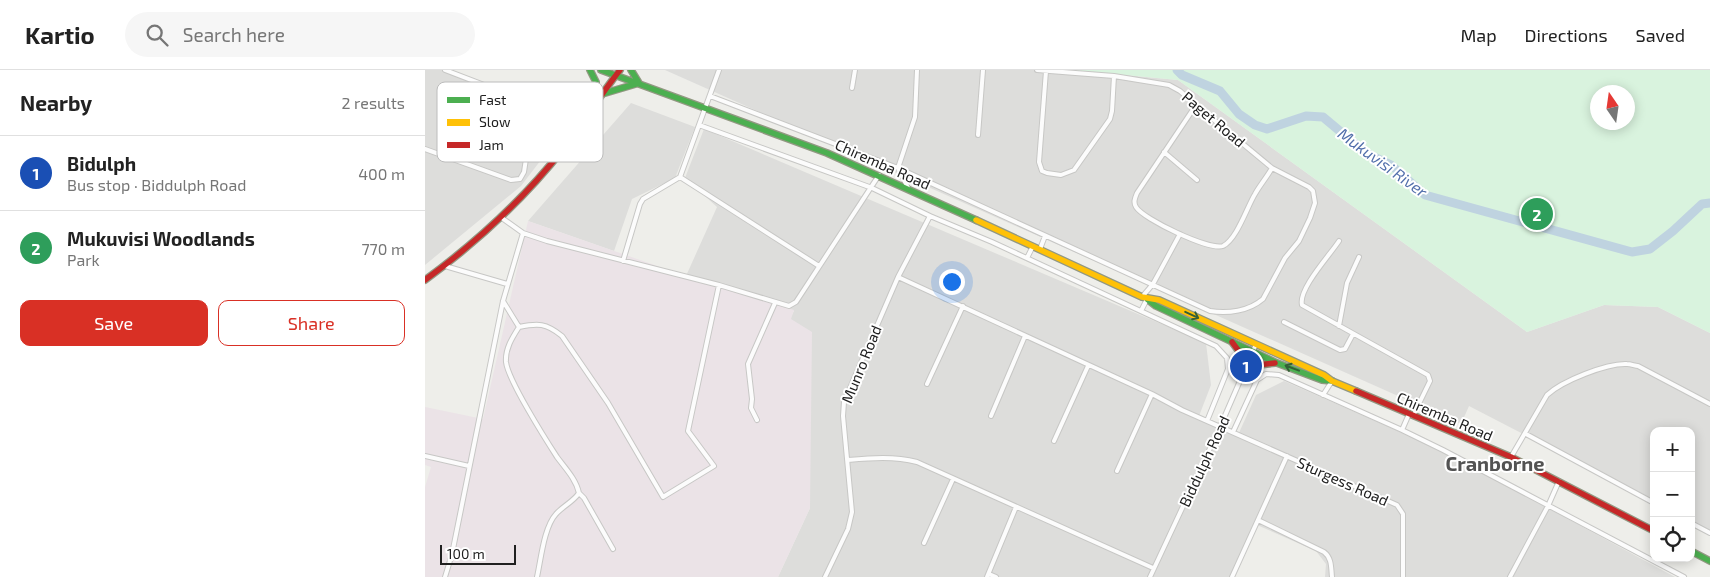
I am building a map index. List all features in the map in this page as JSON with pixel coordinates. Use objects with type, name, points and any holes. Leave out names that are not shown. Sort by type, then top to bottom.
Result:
[{"type":"main road","points":[[590,70],[596,82]]},
{"type":"main road","name":"Chiremba Road","points":[[601,70],[618,73],[639,83],[827,153],[879,175],[1145,298],[1156,306],[1232,342],[1322,380],[1333,381]]},
{"type":"main road","points":[[603,93],[639,83],[631,70]]},
{"type":"main road","points":[[603,92],[618,73]]},
{"type":"main road","points":[[425,280],[445,266],[502,218],[552,162]]},
{"type":"main road","name":"Chiremba Road","points":[[1145,298],[1159,300],[1324,375],[1333,381],[1511,457],[1650,529]]},
{"type":"main road","points":[[1232,342],[1241,354],[1243,372],[1258,365],[1277,362]]},
{"type":"main road","points":[[1695,553],[1710,561]]},
{"type":"street","points":[[445,70],[476,82]]},
{"type":"street","points":[[623,260],[643,199],[680,177],[719,70]]},
{"type":"street","points":[[852,88],[855,70]]},
{"type":"street","points":[[908,188],[898,168],[915,117],[917,70]]},
{"type":"street","points":[[978,135],[983,70]]},
{"type":"street","name":"Paget Road","points":[[1037,70],[1114,76],[1169,85],[1180,90],[1273,168],[1309,187],[1315,196],[1315,203],[1303,234],[1285,258],[1263,299],[1259,303],[1239,310],[1228,312],[1210,311]]},
{"type":"street","points":[[1046,71],[1039,162],[1042,170],[1047,173],[1061,175],[1074,170],[1110,119],[1114,76]]},
{"type":"street","name":"Chiremba Road","points":[[710,96],[898,168],[1210,311]]},
{"type":"street","points":[[1196,105],[1137,193],[1134,199],[1141,214],[1180,234],[1218,247],[1233,238],[1255,194],[1273,168]]},
{"type":"street","points":[[699,125],[872,188],[1216,346],[1227,358],[1229,369],[1207,421]]},
{"type":"street","points":[[425,149],[437,153]]},
{"type":"street","points":[[1164,152],[1197,180]]},
{"type":"street","points":[[461,162],[511,180],[520,179],[524,172],[526,162]]},
{"type":"street","points":[[502,218],[523,233],[547,241],[719,285],[789,306],[795,304],[879,175]]},
{"type":"street","points":[[680,177],[819,266]]},
{"type":"street","name":"Munro Road","points":[[825,577],[845,535],[851,517],[852,496],[843,402],[898,277],[930,216]]},
{"type":"street","points":[[445,577],[452,554],[503,300],[523,233]]},
{"type":"street","points":[[1141,311],[1145,298],[1180,234]]},
{"type":"street","points":[[1040,249],[1045,236]]},
{"type":"street","points":[[1339,241],[1315,274],[1301,297],[1301,302],[1305,308],[1428,375],[1430,381],[1403,430]]},
{"type":"street","points":[[1027,258],[1033,246]]},
{"type":"street","points":[[1339,326],[1347,283],[1359,257]]},
{"type":"street","points":[[445,266],[507,284]]},
{"type":"street","name":"Sturgess Road","points":[[898,277],[1152,394],[1182,410],[1397,505],[1403,514],[1403,577]]},
{"type":"street","points":[[613,549],[584,498],[579,493],[577,485],[552,449],[509,372],[507,352],[510,341],[519,327],[533,324],[542,324],[552,328],[562,336],[608,403],[663,497],[714,466],[689,431],[719,285]]},
{"type":"street","points":[[503,300],[519,327]]},
{"type":"street","points":[[757,420],[751,408],[752,399],[747,364],[775,303]]},
{"type":"street","points":[[927,384],[963,306]]},
{"type":"street","points":[[1284,322],[1340,350],[1345,349],[1353,334]]},
{"type":"street","points":[[991,416],[1025,336]]},
{"type":"street","name":"Biddulph Road","points":[[1150,577],[1221,427],[1256,344]]},
{"type":"street","points":[[1511,457],[1526,434],[1543,400],[1554,388],[1576,378],[1619,365],[1638,366],[1710,404]]},
{"type":"street","points":[[1054,441],[1088,366]]},
{"type":"street","points":[[1233,432],[1257,380],[1266,374],[1279,375],[1403,430],[1684,577]]},
{"type":"street","points":[[1323,395],[1333,381]]},
{"type":"street","points":[[1117,471],[1152,394]]},
{"type":"street","points":[[1526,434],[1650,501]]},
{"type":"street","points":[[425,456],[469,466]]},
{"type":"street","points":[[1232,577],[1287,456]]},
{"type":"street","points":[[848,460],[898,458],[923,465],[1153,568]]},
{"type":"street","points":[[924,543],[953,479]]},
{"type":"street","points":[[1510,577],[1549,506],[1559,481]]},
{"type":"street","points":[[537,577],[545,539],[554,516],[576,498],[579,493]]},
{"type":"street","points":[[996,577],[988,576],[1016,507]]},
{"type":"street","points":[[1258,520],[1324,552],[1330,559],[1332,577]]},
{"type":"street","points":[[1695,525],[1710,533]]},
{"type":"shaded area","points":[[425,70],[450,70],[481,82],[437,82],[437,162],[539,162],[521,186],[425,265]]},
{"type":"shaded area","points":[[665,70],[1072,70],[1178,80],[1527,332],[1604,305],[1658,307],[1710,333],[1710,532],[1695,524],[1695,427],[1650,427],[1650,500],[1469,406],[1461,424]]},
{"type":"shaded area","points":[[631,103],[695,127],[675,178],[632,199],[614,251],[528,221],[580,162],[603,162],[603,135]]},
{"type":"shaded area","points":[[704,129],[1206,343],[1211,385],[1199,416],[1238,435],[1256,395],[1284,381],[1437,448],[1675,577],[1325,577],[1326,564],[1316,551],[1257,525],[1233,577],[778,577],[810,508],[790,318],[794,311],[686,276],[717,207],[685,178]]},
{"type":"shaded area","points":[[528,221],[686,276],[794,310],[791,319],[812,332],[810,508],[778,577],[425,577],[425,487],[431,467],[425,465],[425,407],[483,419]]},
{"type":"green space","points":[[1072,70],[1710,70],[1710,333],[1658,307],[1604,305],[1527,332],[1178,80]]},
{"type":"waterway","name":"Mukuvisi River","points":[[1177,70],[1182,75],[1220,91],[1239,114],[1255,125],[1267,129],[1306,116],[1323,117],[1366,153],[1391,165],[1425,195],[1632,252],[1650,249],[1702,204],[1710,203]]},
{"type":"traffic: fast","points":[[590,70],[596,82]]},
{"type":"traffic: fast","points":[[601,70],[827,153],[976,220]]},
{"type":"traffic: fast","points":[[603,94],[639,83],[631,70]]},
{"type":"traffic: fast","points":[[1147,299],[1156,306],[1277,363],[1322,380],[1332,381]]},
{"type":"traffic: fast","points":[[1695,553],[1710,561]]},
{"type":"traffic: slow","points":[[976,220],[1142,297],[1159,300],[1356,391]]},
{"type":"traffic: jam","points":[[603,93],[620,70]]},
{"type":"traffic: jam","points":[[425,280],[463,251],[499,219],[553,162]]},
{"type":"traffic: jam","points":[[1232,342],[1241,354],[1244,372],[1258,365],[1275,363]]},
{"type":"traffic: jam","points":[[1356,391],[1511,457],[1650,529]]},
{"type":"place","name":"Mukuvisi Woodlands","points":[[1537,214]]},
{"type":"place","name":"Bidulph","points":[[1246,366]]},
{"type":"district","name":"Cranborne","points":[[1495,463]]}]
